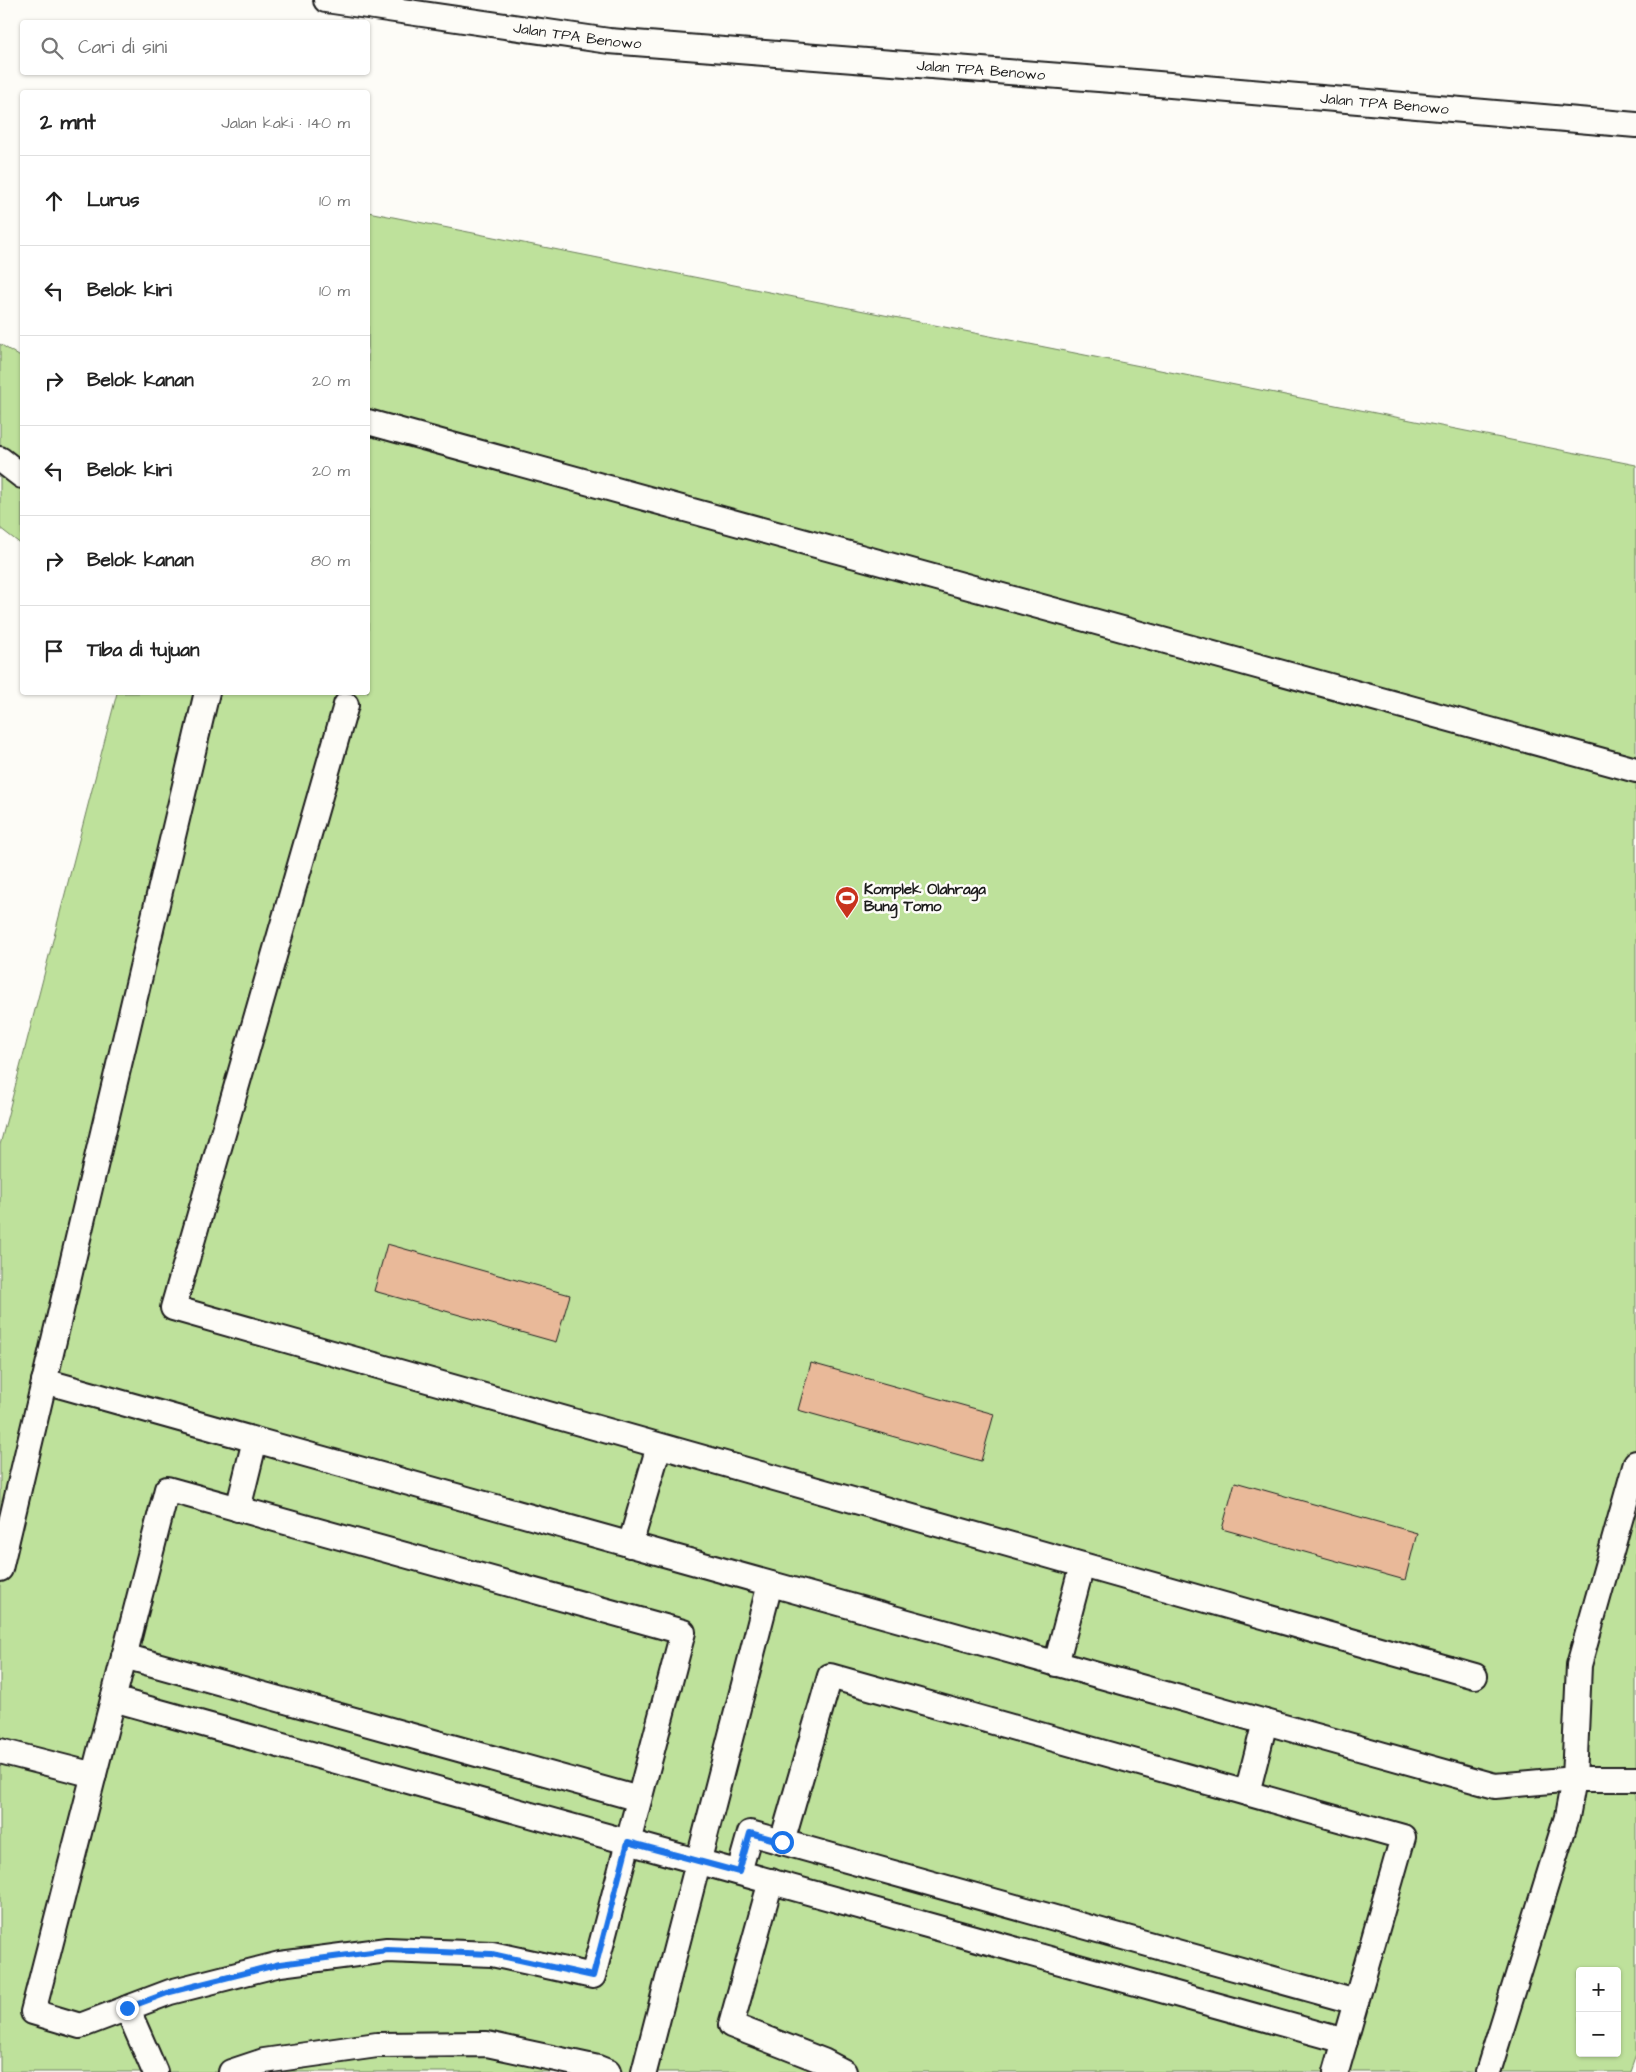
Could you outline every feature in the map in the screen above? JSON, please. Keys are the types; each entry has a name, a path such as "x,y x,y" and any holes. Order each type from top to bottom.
{"lane":[{"name":"Jalan TPA Benowo","path":"326,0 609,41 1112,80 1636,124"},
{"path":"370,423 1636,770"},
{"path":"0,459 20,474"},
{"path":"0,1569 206,695"},
{"path":"346,705 173,1308 1475,1676"},
{"path":"44,1381 1495,1786 1574,1779 1636,1779"},
{"path":"238,1509 255,1440"},
{"path":"630,1545 659,1446"},
{"path":"1488,2072 1567,1817 1574,1779 1579,1666 1636,1463"},
{"path":"167,1489 238,1509 683,1632 593,1976 492,1954 387,1950 280,1964 170,1992 80,2026 33,2012 167,1489"},
{"path":"1056,1664 1082,1565"},
{"path":"644,2072 770,1584"},
{"path":"124,1656 639,1800"},
{"path":"782,1842 830,1676 1403,1837 1336,2072"},
{"path":"113,1699 1345,2042"},
{"path":"1247,1793 1266,1722"},
{"path":"0,1750 94,1775"},
{"path":"739,1872 750,1833 1356,2002"},
{"path":"771,1882 731,2024 823,2061 844,2072"},
{"path":"127,2008 155,2072"},
{"path":"230,2072 264,2061 377,2045 487,2044 598,2068 608,2072"}],"green space":[{"name":"Komplek Olahraga Bung Tomo","path":"370,212 1636,465 1636,2055 1630,2072 0,2072 0,1145 116,695 370,695"},
{"path":"0,344 20,357 20,543 0,528"}],"building":[{"path":"387,1244 570,1295 556,1342 374,1291"},
{"path":"811,1363 994,1414 981,1461 798,1410"},
{"path":"1235,1482 1417,1533 1405,1580 1222,1529"}],"place":[{"name":"Komplek Olahraga Bung Tomo","path":"847,919"}],"route":[{"path":"127,2008 170,1992 280,1964 387,1950 492,1954 593,1976 628,1842 739,1872 750,1833 782,1842"}]}
